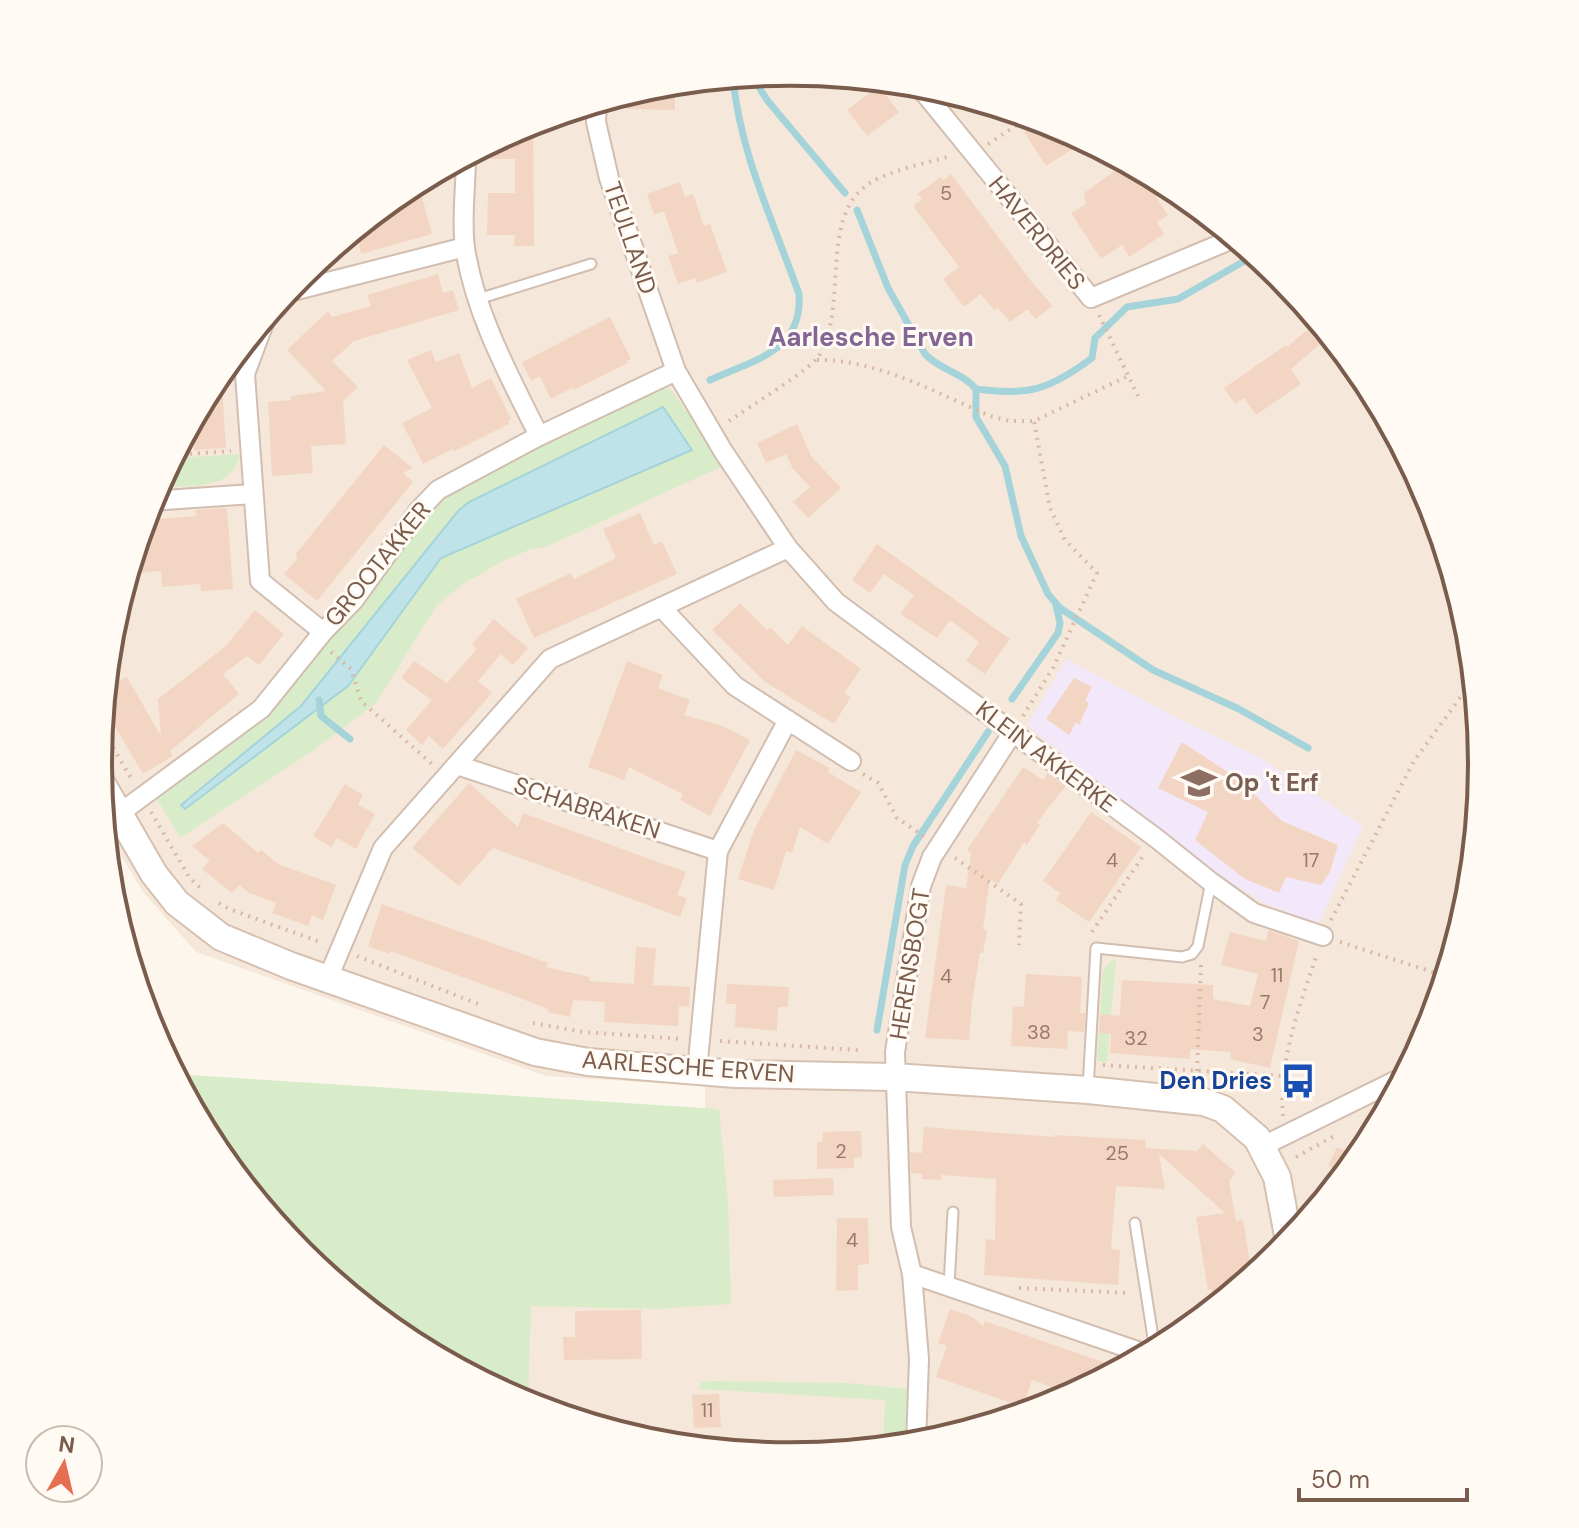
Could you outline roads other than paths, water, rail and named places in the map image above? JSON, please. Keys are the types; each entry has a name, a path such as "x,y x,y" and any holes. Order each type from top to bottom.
{"street":[{"name":"HAVERDRIES","path":"931,101 1091,298 1221,241"},
{"name":"TEULLAND","path":"596,114 609,178 676,371"},
{"path":"466,169 465,247 478,299 492,340 539,436"},
{"path":"308,287 465,247"},
{"path":"255,348 245,374 260,581 324,640"},
{"name":"KLEIN AKKERKE","path":"676,371 712,433 788,548 836,602 1254,913 1323,936"},
{"name":"GROOTAKKER","path":"120,813 261,709 324,640 419,510 438,490 539,436 676,371"},
{"path":"165,500 253,494"},
{"path":"328,978 383,848 550,659 788,548"},
{"path":"661,607 735,686 851,761"},
{"path":"697,1071 718,851 788,720"},
{"name":"HERENSBOGT","path":"916,1430 919,1359 912,1274 901,1227 895,1065 921,886 936,845 1013,732"},
{"name":"SCHABRAKEN","path":"452,771 718,851"},
{"name":"AARLESCHE ERVEN","path":"113,801 154,874 185,912 221,937 328,978 535,1052 588,1062 735,1074 895,1065 1204,1102 1223,1109 1263,1146 1277,1177 1286,1225"},
{"path":"1263,1146 1387,1085"},
{"path":"912,1274 1131,1349"}],"lane":[{"path":"478,299 591,264"},
{"path":"1088,1090 1096,948 1182,957 1192,954 1198,946 1211,882"},
{"path":"949,1286 953,1212"},
{"path":"1135,1223 1153,1336"}],"water":[{"path":"663,407 692,450 441,558 348,686 185,809 181,805 301,706 458,511 469,502"}],"waterway":[{"path":"759,87 845,193"},
{"path":"710,380 772,351 793,329 798,314 799,294 750,161 734,88"},
{"path":"857,210 888,288 925,354 976,389 976,417 1005,466 1021,536 1048,594 1060,608 1153,670 1239,709 1308,748"},
{"path":"976,389 1025,391 1050,384 1092,358 1095,338 1127,307 1178,299 1244,261"},
{"path":"1012,699 1058,633 1060,623 1056,605"},
{"path":"319,700 321,716 350,739"},
{"path":"877,1030 905,865 913,846 988,732"}],"place":[{"name":"Op 't Erf","path":"1199,783"},
{"name":"Den Dries","path":"1298,1081"}],"district":[{"name":"Aarlesche Erven","path":"871,337"}]}
